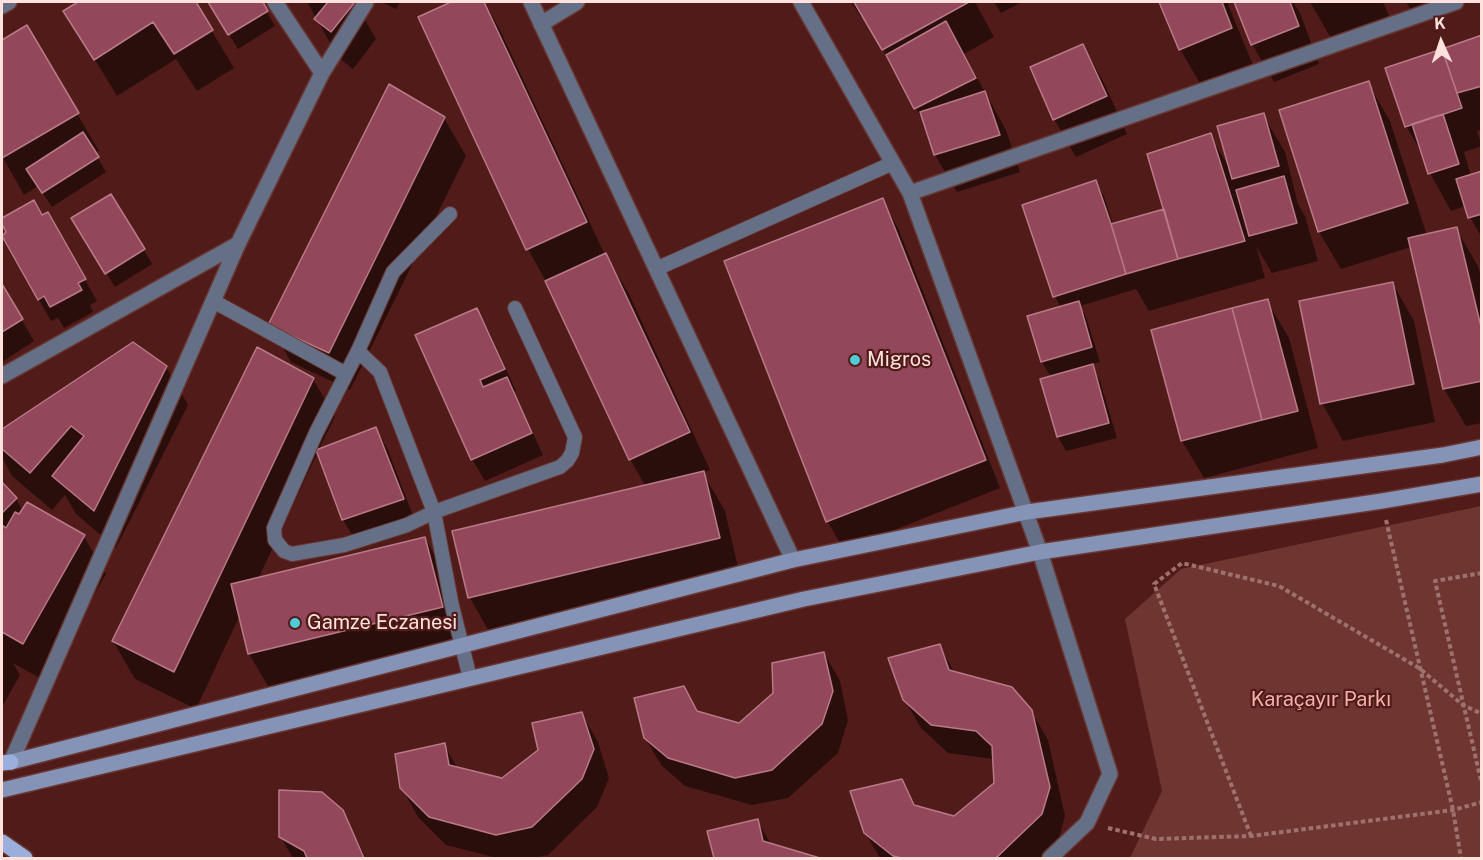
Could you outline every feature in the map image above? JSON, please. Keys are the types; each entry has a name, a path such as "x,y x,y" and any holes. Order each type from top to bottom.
{"main road":[{"path":"6,762 793,560 1027,512 1443,455 1482,447"},
{"path":"2,789 804,599 1040,552 1482,484"},
{"path":"2,842 25,858"}],"street":[{"path":"2,6 9,2"},
{"path":"275,2 322,73"},
{"path":"6,762 238,244 322,73 366,2"},
{"path":"531,2 793,560"},
{"path":"541,24 578,2"},
{"path":"801,2 910,193 1027,512 1110,774 1087,823 1050,858"},
{"path":"910,193 1456,2"},
{"path":"2,376 238,244"}],"lane":[{"path":"656,269 893,163"},
{"path":"450,214 393,273 358,351 316,433 274,528 278,545 284,551 292,555 344,544 407,525 434,512 560,467 572,453 575,437 515,308"},
{"path":"213,302 346,374"},
{"path":"358,351 380,372 434,512 461,645 470,678"}],"path":[{"path":"1382,501 1453,810 1461,858"},
{"path":"1251,836 1154,584 1182,563 1279,586 1419,668 1463,705 1482,714"},
{"path":"1482,573 1435,581 1482,785"},
{"path":"1087,823 1156,840 1251,836 1453,810 1482,802"}],"green space":[{"name":"Karaçayır Parkı","path":"1481,506 1481,858 1130,858 1162,791 1125,619 1181,569"}],"building":[{"path":"78,2 196,2 213,30 174,54 153,22 94,60 63,11"},
{"path":"208,2 263,2 268,11 228,35"},
{"path":"328,2 355,2 331,32 314,19"},
{"path":"451,2 484,2 587,222 526,250 418,17"},
{"path":"854,2 969,2 882,50"},
{"path":"1159,2 1222,2 1232,28 1179,50"},
{"path":"1234,2 1290,2 1299,26 1251,45"},
{"path":"946,21 976,78 914,109 886,55"},
{"path":"27,25 79,113 2,158 2,40"},
{"path":"1482,35 1482,86 1457,93 1442,49"},
{"path":"1083,44 1107,96 1053,120 1030,67"},
{"path":"1442,49 1462,108 1405,127 1385,68"},
{"path":"1369,81 1408,203 1318,232 1279,110"},
{"path":"389,84 445,117 329,353 268,325"},
{"path":"985,91 1000,135 934,155 920,112"},
{"path":"1264,113 1279,166 1232,179 1217,126"},
{"path":"1443,114 1459,164 1428,174 1412,124"},
{"path":"83,132 99,157 42,193 26,169"},
{"path":"1211,133 1245,241 1178,259 1147,154"},
{"path":"1482,171 1482,214 1468,218 1456,179"},
{"path":"1284,176 1297,223 1249,236 1236,190"},
{"path":"1096,180 1126,274 1053,297 1022,205"},
{"path":"111,194 145,249 105,274 71,218"},
{"name":"Migros","path":"883,198 986,460 826,522 724,261"},
{"path":"34,200 42,215 48,212 86,279 78,283 82,290 50,307 44,296 38,300 2,236 6,232 2,218"},
{"path":"1164,209 1178,259 1126,274 1111,224"},
{"path":"1457,227 1482,331 1482,381 1443,389 1408,238"},
{"path":"606,253 690,432 629,460 545,281"},
{"path":"1393,282 1414,384 1320,404 1299,301"},
{"path":"2,284 23,319 2,332"},
{"path":"1268,299 1298,411 1262,420 1232,308"},
{"path":"1079,301 1092,347 1041,362 1027,316"},
{"path":"477,308 505,369 480,380 483,387 507,377 532,433 471,460 415,335"},
{"path":"1232,308 1262,420 1181,441 1151,330"},
{"path":"133,342 167,366 94,511 52,476 84,436 71,426 30,473 2,449 2,429"},
{"path":"257,347 314,378 174,672 112,641"},
{"path":"1093,364 1109,423 1057,437 1040,379"},
{"path":"376,427 404,499 342,520 316,450"},
{"path":"704,471 720,538 468,598 452,531"},
{"path":"2,482 17,498 2,513"},
{"path":"27,502 85,535 23,644 2,632 2,525 6,528 15,512 19,514"},
{"path":"425,537 443,607 248,654 231,584"},
{"path":"940,644 949,670 1012,687 1032,710 1050,787 1042,814 996,858 902,858 893,856 864,833 850,791 902,779 914,805 954,816 994,783 992,746 976,731 931,725 903,700 888,658"},
{"path":"824,652 833,691 822,724 772,770 735,778 668,758 644,738 634,698 684,686 697,711 739,723 773,693 772,663"},
{"path":"582,712 594,749 582,779 532,827 496,835 429,817 400,788 395,754 445,743 449,765 502,778 538,750 532,723"},
{"path":"279,790 322,792 343,810 364,858 307,858 304,851 279,837"},
{"path":"758,819 763,841 820,858 714,858 707,831"}],"place":[{"name":"Migros","path":"855,360"},
{"name":"Gamze Eczanesi","path":"295,623"}]}
